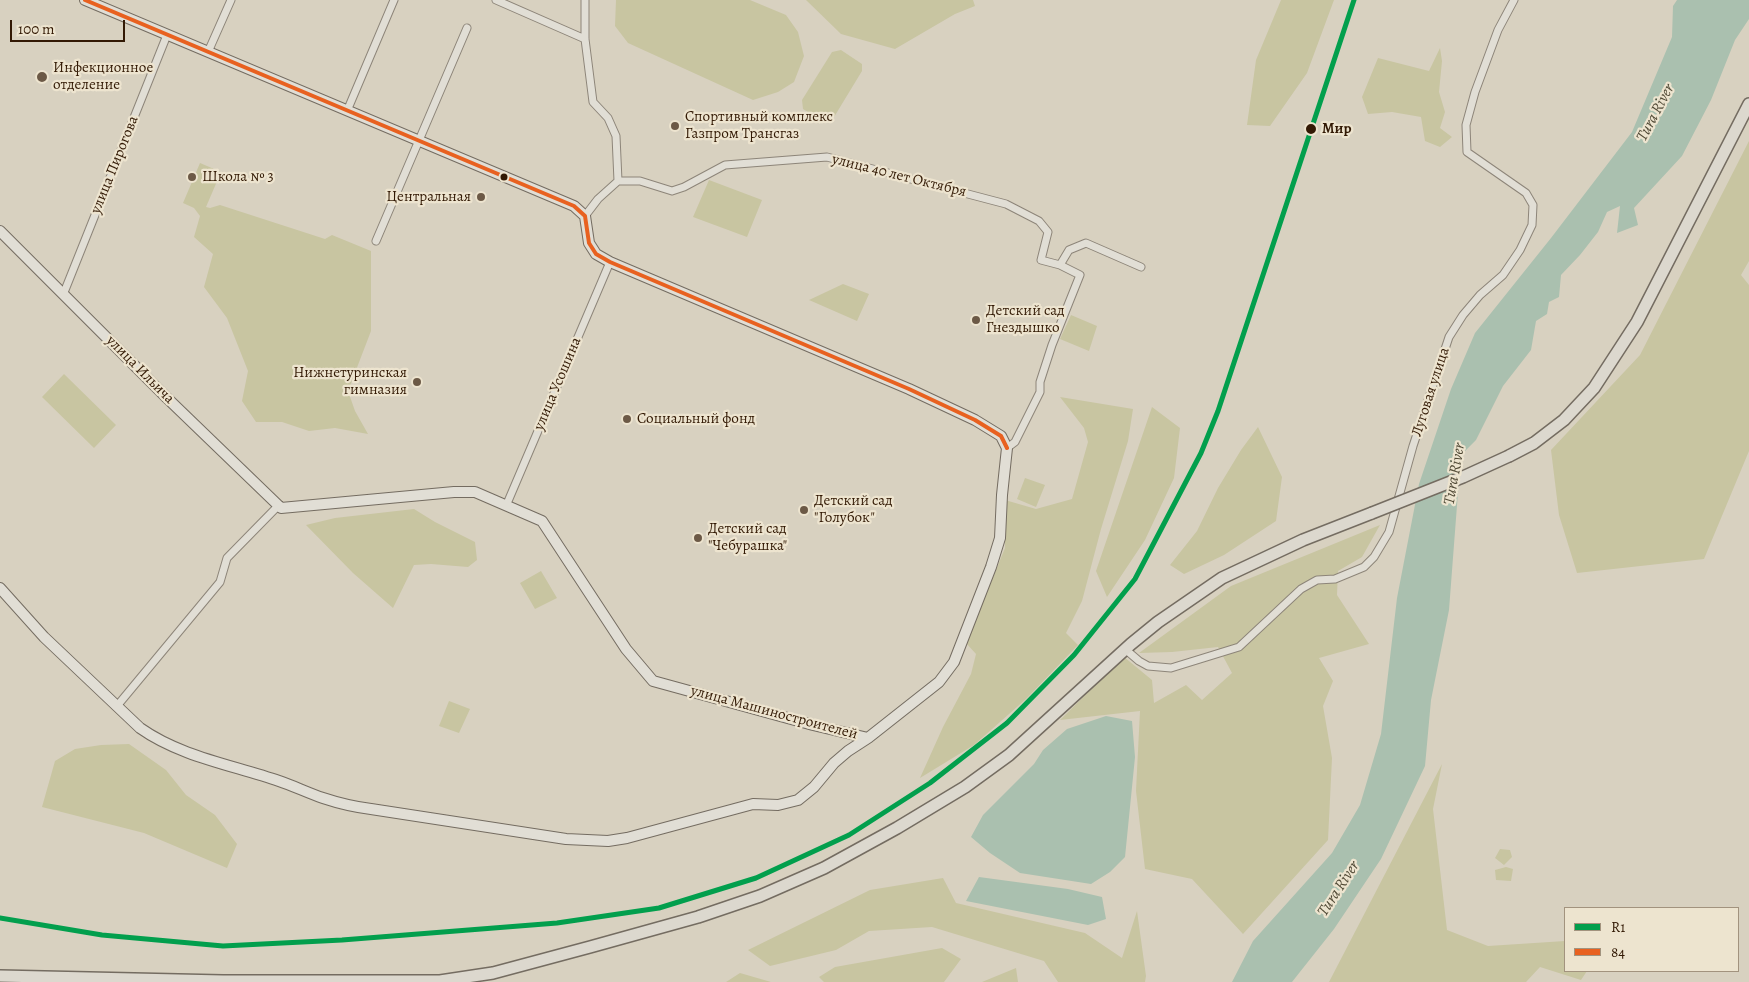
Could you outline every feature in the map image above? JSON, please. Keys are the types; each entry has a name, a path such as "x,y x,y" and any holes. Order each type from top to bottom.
{"main road":[{"path":"0,976 223,981 440,981 493,972 689,919 760,896 824,868 897,828 965,787 1009,755 1125,649 1158,622 1222,578 1303,540 1463,477 1510,456 1534,443 1556,426 1594,388 1637,322 1749,104"}],"street":[{"path":"85,0 574,206 585,216 589,243 596,254 610,262 967,416 1001,436 1007,448"},
{"path":"208,52 231,0"},
{"path":"347,111 394,0"},
{"path":"496,0 585,39"},
{"path":"585,0 585,39 593,102 608,118 616,136 618,181 598,199 585,216"},
{"name":"Луговая улица","path":"1125,649 1148,666 1171,668 1239,647 1301,589 1317,580 1335,579 1364,567 1374,557 1389,532 1413,446 1450,337 1463,315 1474,302 1503,275 1520,250 1532,225 1533,206 1526,193 1467,152 1466,124 1475,92 1498,30 1514,0"},
{"path":"376,241 467,28"},
{"name":"улица Пирогова","path":"63,295 167,35"},
{"name":"улица 40 лет Октября","path":"618,181 640,181 672,192 725,165 828,157 1006,204 1039,221 1048,232 1041,260 1060,265"},
{"name":"улица Ильича","path":"0,231 281,508"},
{"path":"1060,265 1069,250 1086,243 1141,267"},
{"name":"улица Усошина","path":"506,506 610,262"},
{"name":"улица Машиностроителей","path":"281,508 454,492 475,492 542,521 626,649 653,681 812,725 868,738 939,682 954,662 991,567 1000,538 1007,448 1014,442 1040,392 1040,382 1052,345 1080,275 1060,265"},
{"path":"117,706 220,582 227,558 276,508 281,508"},
{"path":"0,588 44,636 140,728 157,740 178,749 280,781 323,798 351,806 495,830 591,841 608,841 627,838 753,804 778,805 798,800 814,787 834,763 868,738"}],"shaded area":[{"path":"616,0 750,0 786,15 798,32 804,56 794,82 778,92 753,100 628,43 615,26"},
{"path":"806,0 973,0 975,6 955,14 895,49 841,34"},
{"path":"1281,0 1334,0 1307,73 1270,126 1247,125 1256,60"},
{"path":"1440,48 1442,61 1439,92 1445,112 1440,128 1452,137 1440,147 1425,141 1421,117 1392,112 1368,114 1362,97 1378,58 1429,71"},
{"path":"841,50 862,64 862,71 831,122 824,122 803,109 802,100 832,52"},
{"path":"1749,141 1749,261 1741,275 1749,285 1749,451 1704,559 1577,573 1559,515 1551,450 1640,355"},
{"path":"200,163 221,172 206,207 210,208 220,205 325,239 332,235 371,251 371,331 348,391 355,411 368,434 335,428 309,431 282,422 256,422 242,401 248,371 227,318 204,287 213,254 194,237 200,216 194,208 183,203"},
{"path":"709,180 762,200 747,237 693,217"},
{"path":"843,284 869,294 857,321 809,300"},
{"path":"1071,315 1097,326 1089,351 1060,339"},
{"path":"64,374 116,425 94,448 42,397"},
{"path":"1060,397 1133,409 1128,441 1101,529 1082,601 1066,633 1078,645 1026,699 974,745 920,778 943,727 971,674 976,654 966,643 1005,548 1005,500 1036,509 1072,499 1088,442 1084,428"},
{"path":"1152,407 1180,428 1174,478 1145,540 1107,597 1096,571"},
{"path":"1258,427 1282,477 1276,521 1224,555 1184,574 1170,565 1197,531 1218,488 1241,450"},
{"path":"1025,478 1045,485 1036,507 1017,499"},
{"path":"414,509 475,542 477,560 468,567 431,564 414,565 393,608 353,573 306,525 335,518"},
{"path":"1380,525 1362,557 1338,571 1337,595 1369,644 1319,658 1333,681 1323,706 1332,758 1328,840 1243,934 1192,879 1145,869 1136,791 1140,711 1060,720 1124,657 1152,680 1154,703 1186,685 1202,700 1232,673 1218,647 1172,652 1139,653 1231,586"},
{"path":"541,571 557,598 535,609 520,583"},
{"path":"449,701 470,709 459,733 439,726"},
{"path":"129,744 166,770 186,795 215,815 237,844 227,868 144,833 42,807 55,761 75,749 101,745"},
{"path":"1442,764 1433,809 1447,930 1488,946 1564,941 1564,972 1586,972 1581,980 1540,967 1526,982 1329,982"},
{"path":"1500,849 1510,850 1512,857 1504,865 1495,858"},
{"path":"1506,867 1513,869 1511,881 1496,880 1495,870"},
{"path":"943,878 956,903 1085,933 1122,958 1137,911 1146,976 1145,982 1058,982 1044,961 932,927 869,931 836,950 770,966 748,950 870,890"},
{"path":"942,948 961,959 944,982 824,982 819,977 835,967"},
{"path":"1016,968 1018,982 982,982"},
{"path":"740,973 771,982 726,982"}],"water":[{"name":"Tura River","path":"1677,0 1749,0 1749,19 1735,40 1711,100 1682,156 1634,208 1638,225 1617,233 1620,206 1607,212 1598,232 1561,275 1559,297 1549,302 1547,314 1536,321 1531,350 1503,386 1476,440 1464,452 1460,466 1449,610 1431,700 1425,766 1381,859 1334,929 1292,982 1232,982 1253,941 1332,853 1360,805 1381,734 1397,598 1419,484 1451,389 1475,333 1632,132 1672,37 1673,6"},
{"path":"1106,716 1132,721 1135,757 1125,857 1110,872 1091,884 1020,873 990,853 971,837 983,815 1034,764 1043,750 1067,729"},
{"path":"979,877 1068,889 1102,897 1106,919 1088,925 966,901"}],"railway":[{"path":"1179,495 1201,453 1218,411 1354,0"}],"transit line":[{"name":"84","path":"85,0 574,206 585,216 589,243 596,254 610,262 909,389 975,420 1001,436 1007,448"},
{"name":"R1","path":"0,918 102,935 223,946 342,940 557,923 659,908 756,878 849,835 930,783 1007,723 1074,655 1135,579 1201,453 1218,411 1354,0"}],"place":[{"name":"Инфекционное отделение","path":"42,77"},
{"name":"Спортивный комплекс Газпром Трансгаз","path":"675,126"},
{"name":"Мир","path":"1311,129"},
{"name":"Школа № 3","path":"192,177"},
{"name":"Центральная","path":"481,197"},
{"name":"Детский сад Гнездышко","path":"976,320"},
{"name":"Нижнетуринская гимназия","path":"417,382"},
{"name":"Социальный фонд","path":"627,419"},
{"name":"Детский сад \"Голубок\"","path":"804,510"},
{"name":"Детский сад \"Чебурашка\"","path":"698,538"}]}
